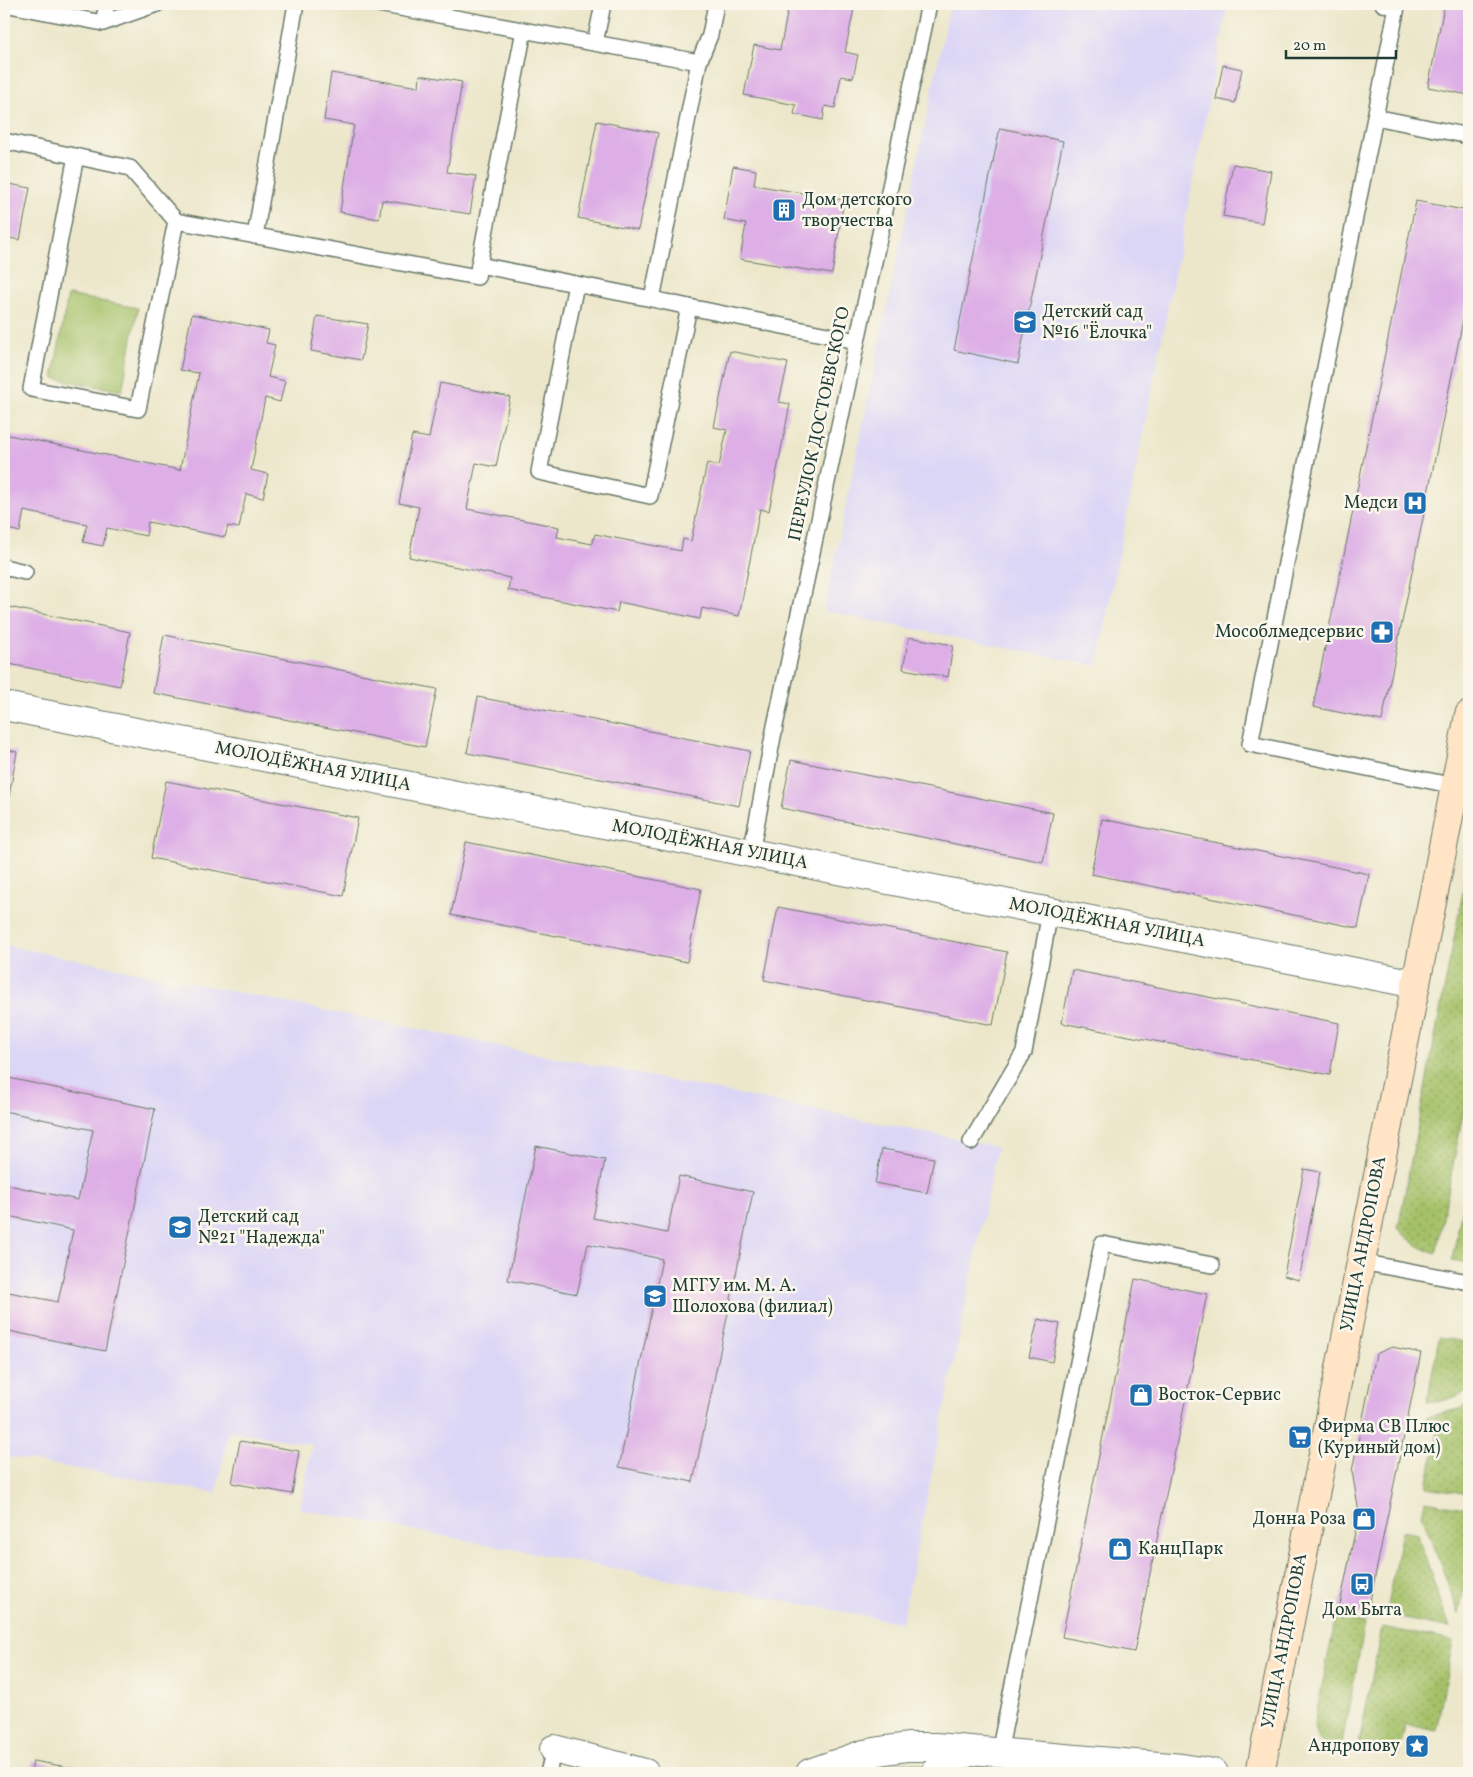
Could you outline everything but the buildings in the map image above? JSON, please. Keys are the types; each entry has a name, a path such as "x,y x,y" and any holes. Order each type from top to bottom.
{"main road":[{"name":"УЛИЦА АНДРОПОВА","path":"1260,1773 1469,715"}],"street":[{"name":"МОЛОДЁЖНАЯ УЛИЦА","path":"4,706 1416,984"},
{"path":"810,1773 864,1754 917,1747 1182,1768 1214,1773"},
{"path":"935,1773 943,1764 957,1756 987,1752"},
{"path":"551,1761 645,1773"}],"lane":[{"path":"4,4 103,23 157,4"},
{"path":"103,23 107,4"},
{"path":"255,236 296,4"},
{"path":"378,4 412,7 524,30 699,62"},
{"path":"595,43 603,4"},
{"path":"652,299 699,62 710,35 716,4"},
{"name":"ПЕРЕУЛОК ДОСТОЕВСКОГО","path":"751,853 928,4"},
{"path":"1383,4 1397,7 1250,744 1455,786"},
{"path":"4,141 130,168 176,222 477,277 524,30"},
{"path":"1375,117 1469,136"},
{"path":"76,156 31,389 138,409 176,222"},
{"path":"479,265 857,341"},
{"path":"576,284 539,472 650,496 688,307"},
{"path":"4,567 25,572"},
{"path":"972,1142 1024,1052 1050,912"},
{"path":"987,1752 1102,1244 1212,1265"},
{"path":"1361,1262 1469,1282"}],"shaded area":[{"name":"Детский сад №16 \"Ёлочка\"","path":"950,4 1228,4 1097,666 824,611"},
{"name":"МГГУ им. М. А. Шолохова (филиал)","path":"4,945 997,1147 902,1623 300,1509 312,1445 229,1430 216,1493 4,1456"}],"green space":[{"path":"68,295 138,308 122,391 53,378"},
{"path":"1469,861 1469,1082 1436,1254 1415,1244 1398,1228"},
{"path":"1469,1173 1469,1263 1452,1260"},
{"path":"1439,1337 1469,1343 1469,1390 1449,1399 1427,1402"},
{"path":"1469,1403 1469,1494 1427,1487 1438,1432 1423,1429 1426,1417 1459,1409"},
{"path":"1425,1501 1469,1509 1469,1559 1459,1614 1422,1515"},
{"path":"1402,1531 1417,1534 1450,1628 1385,1615"},
{"path":"1336,1618 1365,1624 1341,1748 1322,1742 1317,1736 1314,1724"},
{"path":"1382,1627 1453,1641 1436,1731 1405,1724 1399,1756 1358,1748"},
{"path":"907,1762 923,1764 918,1773 866,1773 892,1764"}],"place":[{"name":"Дом детского творчества","path":"784,210"},
{"name":"Детский сад №16 \"Ёлочка\"","path":"1025,322"},
{"name":"Медси","path":"1415,503"},
{"name":"Мособлмедсервис","path":"1382,632"},
{"name":"Детский сад №21 \"Надежда\"","path":"180,1227"},
{"name":"МГГУ им. М. А. Шолохова (филиал)","path":"655,1296"},
{"name":"Восток-Сервис","path":"1141,1395"},
{"name":"Фирма СВ Плюс (Куриный дом)","path":"1300,1437"},
{"name":"Донна Роза","path":"1364,1519"},
{"name":"КанцПарк","path":"1120,1549"},
{"name":"Дом Быта","path":"1362,1584"},
{"name":"Андропову","path":"1417,1746"}]}
